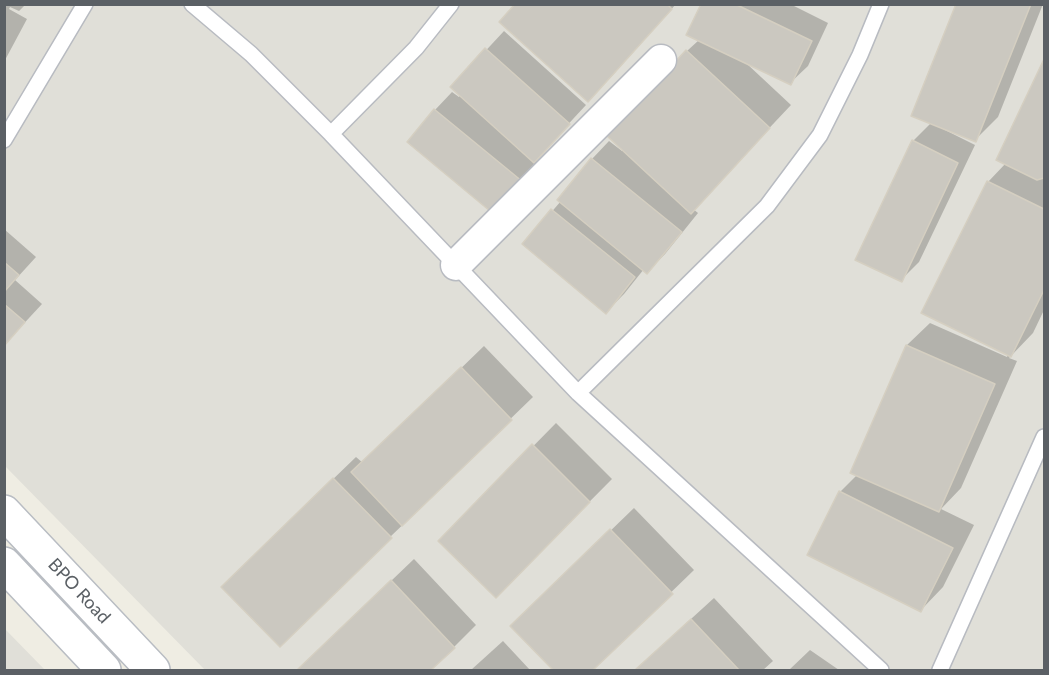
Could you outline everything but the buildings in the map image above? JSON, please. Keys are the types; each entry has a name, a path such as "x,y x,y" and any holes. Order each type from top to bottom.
{"street":[{"path":"456,265 661,60"},
{"name":"BPO Road","path":"4,512 153,670"},
{"name":"BPO Road","path":"4,564 104,670"}],"lane":[{"path":"4,140 85,4"},
{"path":"192,4 251,54 332,134 578,393 881,670"},
{"path":"332,134 416,48 451,4"},
{"path":"578,393 767,206 820,135 860,55 881,4"},
{"path":"940,670 1044,437"}],"shaded area":[{"path":"4,5 1044,5 1044,670 205,670 5,466"},
{"path":"5,629 45,670 5,670"}]}
